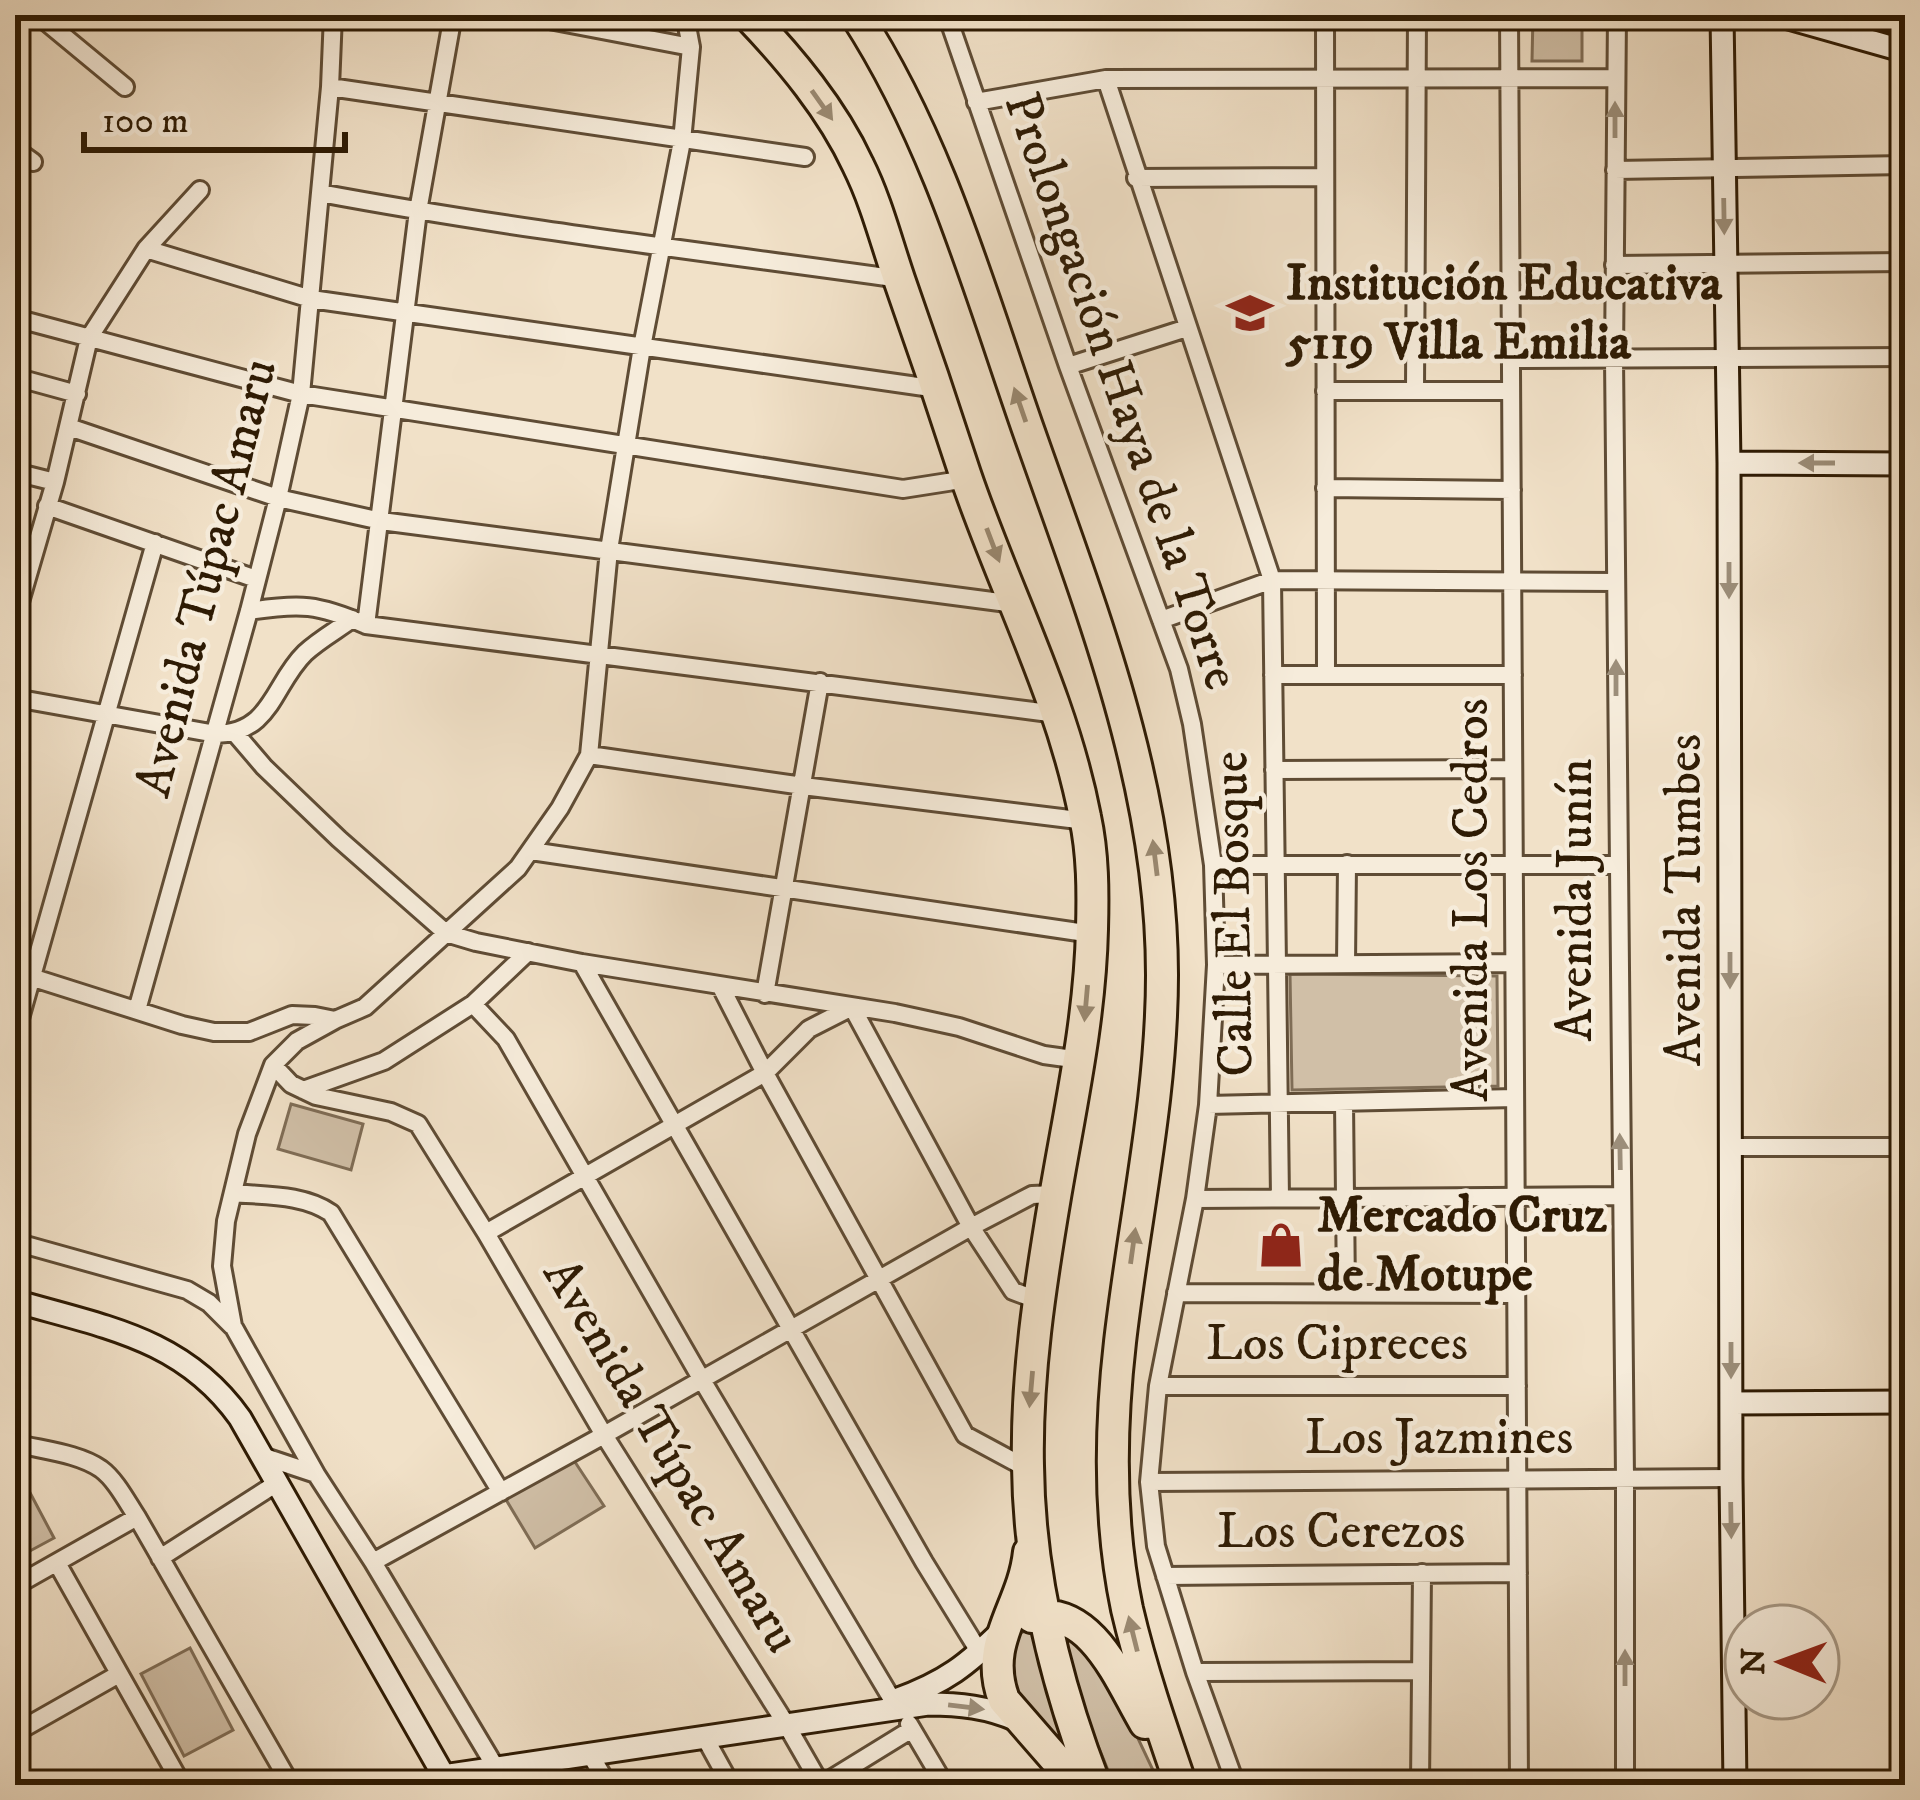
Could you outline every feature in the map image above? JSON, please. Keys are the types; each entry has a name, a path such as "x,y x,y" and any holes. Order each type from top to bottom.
{"highway":[{"path":"748,15 826,109 858,163 967,478 1058,714 1086,821 1092,934 1081,1060 1040,1301 1030,1390 1028,1469 1031,1528 1045,1615 1065,1698 1095,1785"},
{"path":"856,15 906,101 956,217 1120,695 1153,840 1160,908 1160,1045 1120,1345 1115,1498 1126,1605 1148,1692 1181,1785"},
{"path":"1031,1528 1019,1597 998,1646 998,1682 1004,1700 1078,1785"},
{"path":"1005,1629 1025,1618 1045,1615 1065,1618 1086,1630 1181,1785"}],"street":[{"path":"38,15 125,87"},
{"name":"Avenida Túpac Amaru","path":"137,1010 225,733 301,394 333,15"},
{"path":"225,733 268,710 302,656 359,622 381,521 418,211 453,15"},
{"path":"523,15 691,47"},
{"path":"233,1326 222,1266 226,1221 247,1134 273,1064 297,1041 365,1007 518,868 560,808 589,755 609,550 682,141 691,47 681,15"},
{"name":"Prolongación Haya de la Torre","path":"947,15 1179,669 1192,724 1213,865 1216,965 1208,1105 1195,1199 1158,1387 1149,1482 1165,1576 1236,1785"},
{"path":"1324,15 1326,674"},
{"path":"1415,391 1417,15"},
{"name":"Avenida Los Cedros","path":"1509,15 1519,1785"},
{"name":"Avenida Junín","path":"1617,15 1614,358 1625,1785"},
{"name":"Avenida Tumbes","path":"1722,15 1729,463 1735,1785"},
{"path":"1778,15 1905,51"},
{"path":"976,101 1106,79 1616,78"},
{"name":"Calle El Bosque","path":"1106,79 1272,580 1280,1198"},
{"path":"330,87 806,157"},
{"path":"15,149 32,162"},
{"path":"1616,170 1905,165"},
{"path":"1136,178 1325,177"},
{"path":"15,619 55,482 89,338 146,249 200,190"},
{"path":"320,193 660,248 900,279"},
{"path":"146,249 311,299 938,389"},
{"path":"1614,265 1905,262"},
{"path":"15,319 301,394 393,410 903,489 967,478"},
{"path":"1069,366 1187,328"},
{"path":"1511,359 1905,357"},
{"path":"15,377 77,394"},
{"path":"1325,392 1511,391"},
{"path":"69,427 278,498 381,521 1016,604"},
{"path":"1729,463 1905,464"},
{"path":"15,472 55,482"},
{"path":"1325,488 1512,490"},
{"path":"47,506 256,579"},
{"path":"15,1036 24,974 155,543"},
{"path":"1161,620 1272,580 1616,582"},
{"path":"249,611 295,604 331,610 359,622 1058,714"},
{"path":"1273,675 1513,675"},
{"path":"765,994 820,682"},
{"path":"15,698 225,733 446,932 582,963 959,1027 1043,1055 1081,1060"},
{"path":"589,755 1086,821"},
{"path":"1274,770 1513,769"},
{"path":"531,850 1092,934"},
{"path":"1213,865 1618,865"},
{"path":"1346,964 1347,865"},
{"path":"303,1090 384,1061 473,1004 528,952"},
{"path":"582,963 980,1653"},
{"path":"1216,965 1514,963"},
{"path":"24,974 214,1032 250,1032 292,1015 335,1020"},
{"path":"721,987 965,1435 1028,1469"},
{"path":"473,1004 506,1040 702,1381 945,1785"},
{"path":"486,1233 765,1072 809,1029 852,1007"},
{"path":"852,1007 971,1227 1013,1292 1040,1301"},
{"name":"Avenida Túpac Amaru","path":"273,1064 291,1084 316,1096 391,1112 418,1124 604,1436 821,1785"},
{"path":"1208,1105 1515,1098"},
{"path":"1343,1102 1346,1292"},
{"path":"1730,1147 1905,1147"},
{"path":"232,1193 300,1199 331,1213 501,1492"},
{"path":"373,1562 971,1227 1032,1195 1055,1194"},
{"path":"1195,1199 1621,1196"},
{"path":"15,1242 187,1290 233,1326 316,1474 502,1776"},
{"path":"1176,1292 1516,1294"},
{"path":"15,1301 139,1338 180,1358 232,1406 440,1782 502,1776 590,1754 897,1704 940,1682 1005,1629"},
{"name":"Los Cipreces","path":"1158,1387 1517,1386"},
{"path":"1731,1403 1905,1402"},
{"path":"15,1444 75,1458 101,1470 137,1517 291,1785"},
{"path":"262,1456 316,1474"},
{"name":"Los Jazmines","path":"1149,1482 1731,1478"},
{"path":"160,1558 277,1483"},
{"path":"15,1586 137,1517"},
{"path":"57,1562 179,1784"},
{"path":"1420,1785 1422,1573"},
{"name":"Los Cerezos","path":"1165,1576 1518,1573"},
{"path":"1195,1672 1421,1671"},
{"path":"15,1733 119,1674"},
{"path":"897,1704 985,1708 1029,1726"},
{"path":"821,1785 912,1730"},
{"path":"704,1736 731,1785"},
{"path":"590,1754 608,1785"}],"shaded area":[{"path":"1533,15 1582,15 1582,61 1532,61"},
{"path":"1290,974 1497,976 1498,1086 1292,1090"},
{"path":"291,1104 363,1124 351,1170 278,1149"},
{"path":"573,1459 604,1506 535,1548 505,1498"},
{"path":"15,1471 54,1538 15,1559"},
{"path":"1056,1625 1100,1658 1160,1785 1114,1785"},
{"path":"1039,1628 1081,1764 1061,1740 1019,1708 1005,1653 1015,1636"},
{"path":"190,1648 233,1730 184,1756 141,1674"}],"place":[{"name":"Institución Educativa 5119 Villa Emilia","path":"1250,313"},
{"name":"Mercado Cruz de Motupe","path":"1281,1245"}]}
